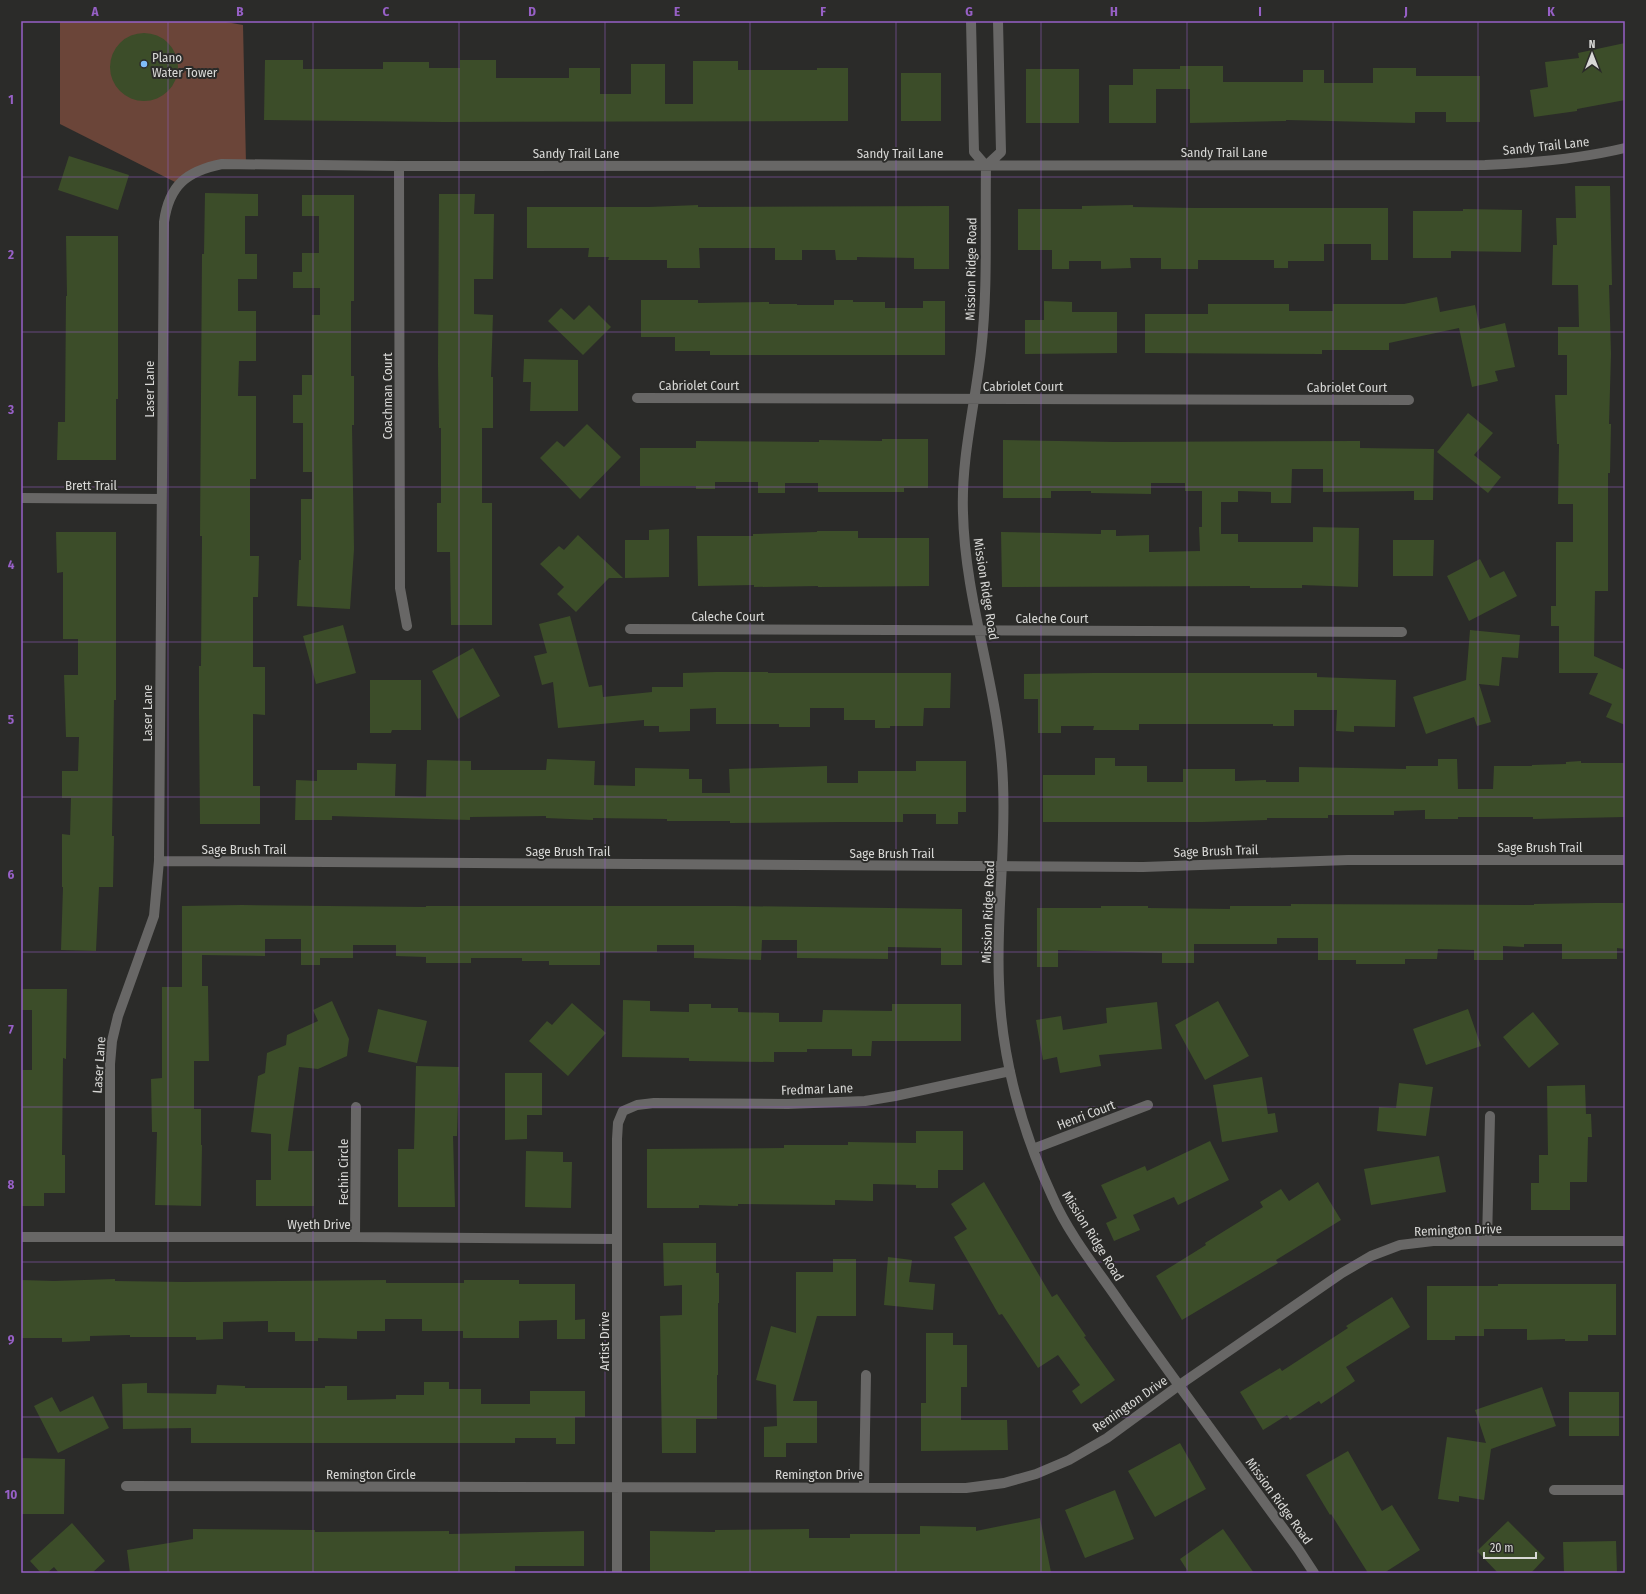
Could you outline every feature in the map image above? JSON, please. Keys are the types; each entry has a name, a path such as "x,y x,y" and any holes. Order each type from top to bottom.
{"street":[{"path":"971,21 974,152 986,166 1001,152 998,21"},
{"name":"Sandy Trail Lane","path":"179,184 194,172 205,167 222,164 399,166 1485,165 1539,162 1625,148"},
{"name":"Coachman Court","path":"399,166 400,588 407,626"},
{"name":"Mission Ridge Road","path":"986,166 984,315 981,352 964,470 963,513 966,562 978,630 993,700 1002,764 1004,840 999,982 1002,1024 1010,1071 1033,1148 1053,1200 1077,1239 1178,1386 1299,1550 1314,1573"},
{"name":"Laser Lane","path":"110,1237 110,1064 112,1041 118,1016 154,916 159,861 164,222 165,209 170,197 179,184"},
{"name":"Cabriolet Court","path":"637,398 1409,400"},
{"name":"Brett Trail","path":"21,498 161,499"},
{"name":"Caleche Court","path":"630,629 1402,632"},
{"name":"Sage Brush Trail","path":"159,861 1143,866 1348,860 1625,860"},
{"name":"Fredmar Lane","path":"623,1111 637,1105 654,1103 788,1104 865,1101 1010,1071"},
{"name":"Henri Court","path":"1033,1148 1148,1105"},
{"name":"Fechin Circle","path":"355,1237 356,1107"},
{"name":"Artist Drive","path":"617,1573 617,1128 623,1111"},
{"path":"1487,1240 1490,1116"},
{"name":"Wyeth Drive","path":"21,1237 617,1239"},
{"name":"Remington Drive","path":"617,1488 966,1488 1004,1483 1036,1474 1069,1460 1107,1438 1178,1386 1342,1273 1372,1256 1400,1245 1433,1241 1487,1240 1625,1241"},
{"path":"864,1487 866,1375"},
{"name":"Remington Circle","path":"126,1486 617,1488"},
{"path":"1554,1490 1625,1490"}],"shaded area":[{"path":"60,21 220,21 243,25 246,164 222,164 179,184 60,124"}],"building":[{"name":"Plano Water Tower","path":"137,33 151,33 163,39 172,48 178,60 176,80 168,91 157,99 151,101 137,101 131,99 120,91 112,80 110,74 110,60 112,54 120,43 131,35"},
{"path":"1625,43 1625,100 1577,109 1577,111 1534,117 1530,90 1548,87 1545,62 1579,58 1578,53"},
{"path":"265,60 303,60 303,69 383,69 383,62 429,62 429,68 460,68 460,60 496,60 496,78 569,78 569,68 600,68 600,94 631,94 631,64 665,64 665,104 693,104 693,61 738,61 738,70 817,70 817,68 848,68 848,121 444,122 264,120"},
{"path":"1180,66 1223,66 1223,82 1303,82 1303,70 1324,70 1324,83 1373,83 1373,68 1416,68 1416,76 1480,76 1480,122 1446,122 1446,112 1415,112 1415,123 1286,120 1190,123 1190,89 1156,89 1156,123 1109,123 1109,85 1133,85 1133,69 1180,69"},
{"path":"1026,69 1079,69 1079,123 1026,123"},
{"path":"901,73 941,73 941,121 901,121"},
{"path":"69,156 129,175 118,210 58,190"},
{"path":"1575,186 1610,186 1612,285 1609,285 1611,354 1609,424 1611,424 1610,473 1608,473 1608,591 1595,591 1594,656 1625,670 1625,725 1606,717 1612,704 1589,694 1598,673 1559,673 1559,626 1551,626 1551,606 1556,606 1556,542 1573,542 1573,504 1558,504 1559,444 1557,444 1555,395 1567,395 1567,355 1558,355 1558,327 1579,327 1578,285 1552,285 1553,245 1557,245 1556,218 1576,218"},
{"path":"205,193 258,194 258,216 245,216 245,254 257,254 257,279 238,279 238,311 256,311 256,361 239,361 238,396 256,396 256,479 250,479 250,556 259,556 258,597 253,597 253,667 265,667 265,715 253,714 253,786 260,786 260,824 200,824 199,666 201,666 202,536 200,536 202,254 204,254"},
{"path":"439,194 475,194 474,214 494,214 493,279 474,279 474,314 493,315 491,377 493,377 493,428 482,428 482,503 492,503 492,625 451,625 450,552 437,552 437,503 441,503 441,428 439,428 438,365"},
{"path":"302,195 354,195 354,301 351,301 351,376 354,376 354,425 352,425 354,549 350,609 297,606 299,560 301,560 301,499 312,499 312,472 303,472 303,423 293,423 293,395 302,395 302,375 312,375 312,315 320,315 320,288 293,288 293,272 302,272 302,253 319,253 319,216 302,216"},
{"path":"698,205 698,207 949,206 949,269 914,269 914,258 857,257 857,260 836,260 835,250 802,250 802,260 775,260 775,248 699,248 700,268 667,268 667,260 608,260 609,257 588,257 589,248 527,248 527,207 649,207"},
{"path":"1133,205 1133,207 1196,208 1388,208 1388,260 1371,260 1371,244 1324,244 1324,261 1288,261 1288,268 1274,268 1274,260 1198,260 1198,269 1161,269 1161,258 1130,258 1131,268 1101,269 1101,261 1069,261 1069,269 1052,269 1052,250 1018,250 1018,209 1082,209 1082,206"},
{"path":"1463,209 1522,210 1521,252 1451,251 1451,258 1413,258 1413,211 1463,211"},
{"path":"66,236 118,236 118,399 116,399 116,460 57,460 58,422 65,422 67,296"},
{"path":"1437,297 1440,312 1475,305 1480,329 1505,323 1515,367 1495,371 1498,381 1472,387 1459,328 1389,343 1389,350 1322,350 1322,354 1145,353 1145,314 1208,314 1208,304 1289,304 1289,311 1333,311 1333,304 1404,304"},
{"path":"641,300 698,300 698,303 769,302 769,304 834,305 834,300 853,300 853,302 885,302 885,308 923,308 923,301 945,301 945,355 710,355 710,351 675,351 675,337 641,337"},
{"path":"1044,301 1072,302 1072,312 1117,312 1117,353 1025,354 1025,320 1044,320"},
{"path":"589,305 611,327 583,355 548,321 561,308 574,320"},
{"path":"524,359 578,360 578,411 530,411 531,382 523,382"},
{"path":"1468,413 1493,433 1474,455 1501,477 1488,493 1437,452"},
{"path":"587,424 621,457 580,499 540,458 557,441 564,447"},
{"path":"882,439 928,439 928,488 904,488 904,492 818,492 818,483 785,483 785,493 758,493 758,482 715,482 715,489 696,489 696,486 640,486 640,448 696,448 696,441 819,442 819,440 882,441"},
{"path":"1003,440 1115,442 1360,441 1360,448 1434,449 1433,500 1414,500 1414,491 1323,492 1323,469 1292,469 1291,503 1271,503 1271,492 1238,491 1238,502 1221,502 1221,534 1238,534 1238,542 1313,542 1313,527 1359,528 1358,587 1302,585 1302,588 1250,588 1250,586 1002,587 1001,532 1101,534 1101,530 1116,530 1116,536 1149,535 1149,552 1200,551 1199,527 1202,527 1202,491 1185,491 1185,483 1151,483 1151,494 1051,491 1051,498 1003,498"},
{"path":"669,529 669,577 625,578 625,540 649,540 649,530"},
{"path":"858,531 858,538 929,538 929,586 698,586 697,536 753,536 753,534"},
{"path":"56,532 116,532 116,700 114,700 112,836 114,836 113,887 99,887 96,951 61,950 63,887 62,834 70,835 71,798 62,798 62,771 78,771 79,737 66,737 64,675 78,675 78,639 63,639 63,572 57,573"},
{"path":"578,535 623,578 609,578 576,612 557,594 564,587 540,564 559,546 564,550"},
{"path":"1393,540 1434,540 1433,576 1393,576"},
{"path":"1480,559 1490,578 1504,571 1517,596 1469,621 1447,576"},
{"path":"570,616 589,687 602,685 603,697 652,692 652,687 683,687 683,673 951,673 950,708 924,708 923,726 890,726 890,728 875,728 875,720 844,720 844,708 810,708 810,727 779,727 779,724 716,724 716,708 690,709 690,731 659,732 659,726 644,726 644,720 558,728 553,682 542,685 534,656 547,653 539,624"},
{"path":"343,625 356,673 316,684 303,636"},
{"path":"1470,630 1520,635 1518,658 1502,657 1499,686 1479,684 1491,722 1477,726 1474,717 1426,734 1413,697 1466,680"},
{"path":"473,648 500,696 458,719 432,671"},
{"path":"1317,673 1317,677 1396,680 1395,727 1354,726 1354,732 1336,731 1337,710 1294,710 1294,726 1273,726 1273,724 1139,724 1139,730 1093,730 1094,726 1061,726 1061,733 1038,733 1038,699 1024,699 1024,674"},
{"path":"370,680 421,680 421,730 392,730 391,733 370,733"},
{"path":"1095,758 1115,758 1115,766 1147,766 1147,782 1183,782 1183,769 1235,769 1235,781 1266,780 1266,782 1299,782 1299,767 1406,769 1406,766 1438,766 1438,759 1457,759 1458,789 1493,789 1494,766 1532,766 1566,764 1566,762 1581,761 1581,763 1625,763 1625,817 1533,819 1533,817 1458,817 1458,819 1425,819 1425,810 1394,811 1394,815 1328,815 1328,818 1267,818 1267,820 1203,822 1043,822 1043,775 1095,775"},
{"path":"547,759 595,761 594,785 635,786 635,768 689,769 689,779 702,779 702,793 730,793 729,769 827,766 827,783 858,783 858,771 916,771 916,761 966,761 966,812 958,812 958,824 936,824 936,814 903,814 903,822 730,823 730,821 667,821 667,819 593,818 593,820 546,818 546,816 470,817 470,820 332,816 332,820 295,820 296,780 317,781 317,770 357,770 357,763 396,764 395,796 426,797 427,760 471,761 471,770 546,770"},
{"path":"1625,903 1625,949 1617,948 1617,959 1562,959 1562,944 1524,944 1524,947 1503,946 1503,960 1474,960 1474,950 1438,949 1437,959 1405,959 1405,964 1356,964 1356,960 1318,960 1318,938 1277,938 1277,944 1194,944 1194,963 1162,963 1162,953 1058,950 1058,967 1037,967 1037,908 1148,906 1148,908 1230,909 1230,906 1291,906 1291,904 1534,905"},
{"path":"242,905 426,907 734,906 962,909 962,965 941,965 941,948 888,947 888,959 797,958 797,940 762,940 761,960 694,958 694,945 657,945 657,952 600,952 600,965 549,965 549,961 522,961 522,958 471,958 471,963 426,963 426,957 396,956 396,945 353,945 353,958 320,958 320,965 301,965 301,939 265,939 265,956 202,955 202,986 208,986 209,1061 194,1061 194,1109 201,1109 201,1206 155,1205 157,1132 152,1132 151,1079 162,1078 162,987 182,987 182,906"},
{"path":"21,989 67,989 66,1059 63,1058 62,1155 65,1155 65,1193 44,1193 44,1206 21,1206 21,1070 32,1070 32,1010 21,1010"},
{"path":"623,1000 650,1001 650,1011 689,1012 689,1004 711,1004 711,1008 738,1008 738,1012 779,1013 779,1022 822,1022 823,1010 892,1011 892,1004 961,1004 961,1041 872,1041 871,1056 852,1056 852,1049 807,1049 807,1052 774,1052 774,1062 689,1061 689,1058 622,1057"},
{"path":"332,1001 349,1039 347,1056 318,1069 299,1067 288,1151 314,1151 314,1206 256,1206 256,1180 271,1180 271,1134 251,1132 258,1076 265,1073 267,1053 286,1045 287,1035 318,1021 313,1010"},
{"path":"1218,1001 1249,1056 1205,1080 1175,1025"},
{"path":"1157,1002 1162,1049 1099,1055 1101,1066 1060,1073 1057,1057 1043,1060 1036,1020 1061,1016 1063,1030 1107,1023 1106,1008"},
{"path":"572,1003 606,1033 568,1076 529,1041 547,1021 552,1025"},
{"path":"378,1009 427,1021 417,1063 368,1052"},
{"path":"1468,1009 1481,1046 1426,1065 1413,1029"},
{"path":"1533,1012 1559,1044 1529,1068 1503,1037"},
{"path":"416,1066 459,1067 457,1136 453,1136 455,1207 398,1207 398,1149 414,1149"},
{"path":"505,1073 542,1073 542,1115 527,1115 527,1139 505,1140"},
{"path":"1262,1077 1268,1114 1275,1113 1278,1132 1222,1142 1213,1085"},
{"path":"1399,1083 1433,1087 1426,1136 1377,1131 1379,1107 1396,1108"},
{"path":"1585,1085 1586,1114 1591,1114 1592,1137 1588,1137 1587,1182 1570,1182 1570,1210 1531,1210 1531,1183 1539,1183 1539,1155 1548,1155 1547,1086"},
{"path":"916,1131 963,1131 963,1170 938,1170 938,1188 916,1188 916,1185 873,1184 873,1201 835,1200 835,1205 738,1204 738,1206 699,1205 699,1208 647,1208 647,1149 784,1148 784,1145 848,1145 848,1142 916,1143"},
{"path":"1210,1141 1229,1180 1178,1205 1174,1197 1133,1215 1140,1230 1114,1241 1106,1223 1117,1218 1101,1185 1145,1166 1147,1171"},
{"path":"526,1151 563,1152 563,1162 572,1162 571,1208 525,1207"},
{"path":"1439,1156 1446,1192 1371,1205 1364,1169"},
{"path":"984,1182 1052,1297 1057,1294 1086,1336 1084,1337 1115,1380 1081,1404 1072,1391 1080,1385 1058,1355 1038,1368 1002,1314 999,1315 954,1237 967,1229 951,1204"},
{"path":"1318,1182 1341,1220 1276,1260 1278,1263 1182,1320 1156,1276 1263,1207 1260,1202 1281,1189 1289,1201"},
{"path":"663,1243 716,1243 716,1273 719,1273 717,1419 696,1419 696,1453 662,1453 660,1316 682,1315 682,1285 664,1286"},
{"path":"888,1257 912,1260 909,1282 935,1284 933,1310 884,1305"},
{"path":"833,1259 856,1259 856,1316 817,1316 793,1401 817,1401 817,1443 786,1443 786,1457 764,1457 764,1427 777,1426 776,1385 756,1380 771,1326 796,1333 796,1272 833,1272"},
{"path":"115,1279 115,1281 184,1282 386,1280 386,1283 464,1283 464,1280 519,1280 519,1284 575,1284 575,1320 585,1319 585,1339 557,1339 557,1320 519,1321 519,1338 463,1338 463,1331 422,1331 422,1319 385,1319 385,1331 357,1331 357,1339 318,1338 318,1341 295,1341 295,1332 268,1332 268,1321 223,1322 223,1339 196,1340 196,1337 130,1337 130,1335 90,1336 90,1341 62,1342 62,1338 21,1338 21,1280 54,1281"},
{"path":"1498,1284 1616,1284 1616,1335 1588,1335 1588,1341 1565,1341 1565,1339 1527,1340 1527,1329 1484,1329 1484,1336 1455,1336 1455,1340 1427,1340 1427,1286 1498,1286"},
{"path":"1392,1297 1410,1327 1346,1367 1355,1381 1321,1404 1319,1401 1290,1420 1287,1415 1263,1430 1240,1392 1280,1368 1282,1371 1348,1328 1346,1326"},
{"path":"926,1333 953,1333 953,1345 967,1345 967,1387 961,1387 961,1420 1007,1420 1008,1450 921,1451 921,1403 926,1403"},
{"path":"424,1382 449,1382 449,1389 481,1389 481,1404 530,1404 530,1391 585,1391 585,1417 575,1417 575,1444 556,1444 556,1438 515,1438 515,1443 191,1443 191,1428 123,1429 122,1384 147,1383 147,1393 216,1394 217,1385 245,1386 245,1388 325,1388 325,1386 347,1386 347,1400 396,1399 396,1395 424,1395"},
{"path":"1542,1387 1556,1426 1491,1449 1484,1500 1459,1496 1459,1502 1438,1499 1447,1437 1486,1443 1475,1410"},
{"path":"1569,1392 1619,1392 1619,1436 1569,1436"},
{"path":"93,1396 109,1428 58,1453 34,1406 52,1397 60,1412"},
{"path":"1180,1443 1206,1489 1155,1517 1128,1471"},
{"path":"1348,1451 1382,1511 1392,1505 1420,1550 1384,1573 1368,1573 1306,1475"},
{"path":"21,1458 65,1459 64,1514 22,1514"},
{"path":"1115,1490 1134,1539 1085,1558 1065,1510"},
{"path":"1040,1518 1051,1572 650,1573 650,1531 715,1532 715,1530 809,1529 809,1538 850,1538 850,1534 920,1534 920,1526 976,1527 976,1531"},
{"path":"1508,1521 1545,1558 1531,1573 1498,1573 1477,1551"},
{"path":"72,1523 105,1561 92,1573 59,1573 54,1567 47,1573 41,1573 30,1561"},
{"path":"193,1529 315,1530 315,1532 449,1531 449,1534 584,1531 584,1566 515,1566 515,1573 130,1573 127,1550 193,1539"},
{"path":"1223,1529 1254,1573 1189,1573 1180,1559"},
{"path":"1616,1541 1617,1573 1564,1573 1563,1542"}],"place":[{"name":"Plano Water Tower","path":"144,64"}]}
